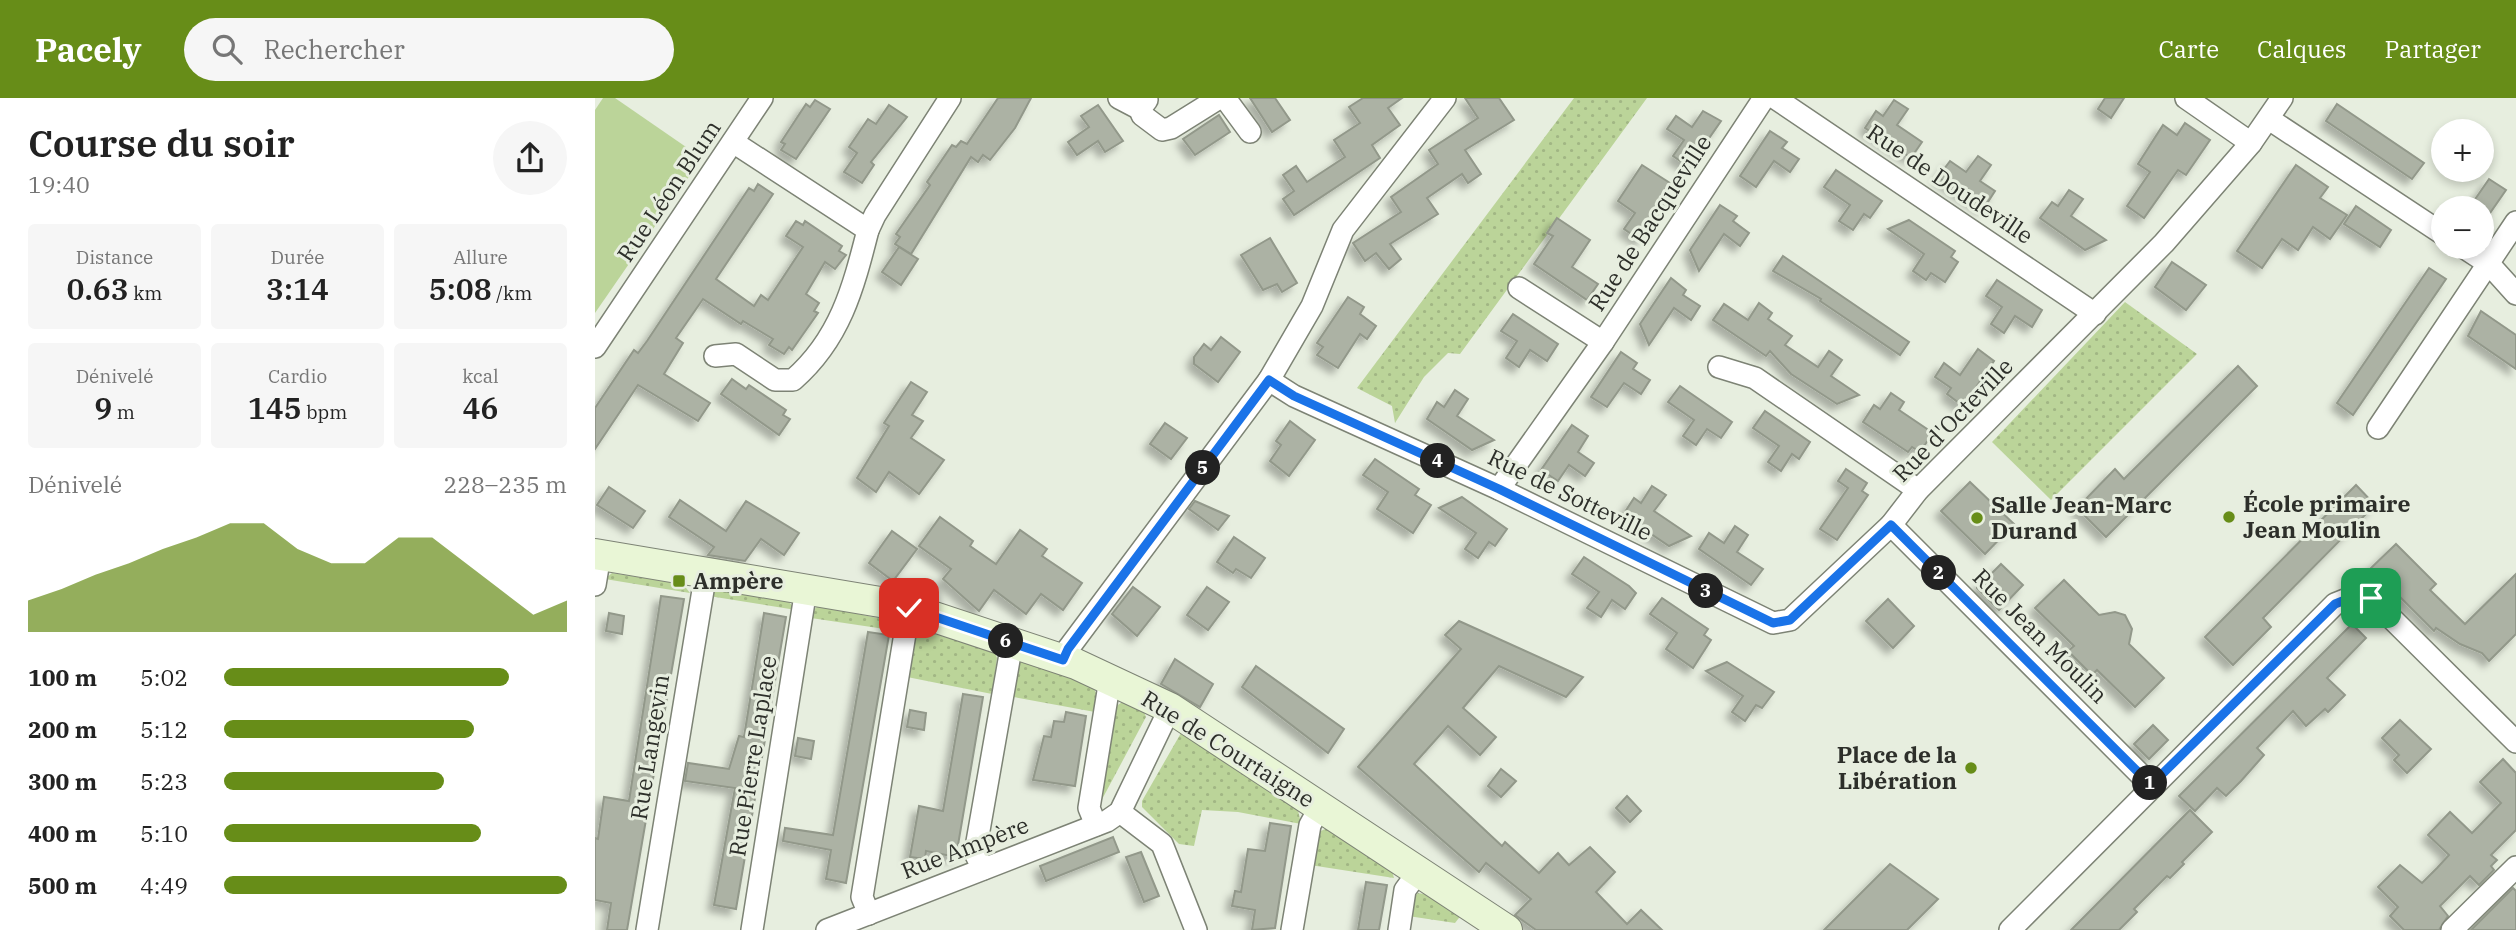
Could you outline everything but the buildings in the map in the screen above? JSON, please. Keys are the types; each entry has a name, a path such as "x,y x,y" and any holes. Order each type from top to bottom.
{"street":[{"name":"Rue Léon Blum","path":"595,347 762,98"},
{"path":"715,356 736,354 775,380 793,380 807,368 844,314 868,230 875,215 950,98"},
{"path":"1119,98 1144,103 1142,115 1162,130 1171,128 1219,98"},
{"path":"1225,98 1250,132"},
{"name":"Rue de Bacqueville","path":"1499,489 1603,342 1764,98"},
{"name":"Rue de Doudeville","path":"1775,98 2095,314"},
{"path":"2186,98 2251,143"},
{"name":"Rue d'Octeville","path":"1773,623 1790,620 1891,525 1918,490 2164,243 2251,143 2282,98"},
{"path":"1063,660 1068,649 1269,380 1312,306 1343,230 1441,99"},
{"path":"2269,119 2431,226"},
{"path":"733,142 868,230"},
{"path":"2378,428 2516,222"},
{"path":"2481,259 2516,294"},
{"name":"Rue de Bacqueville","path":"1519,288 1603,342"},
{"path":"1719,367 1755,378 1918,490"},
{"name":"Rue de Sotteville","path":"1269,380 1294,396 1499,489 1773,623"},
{"name":"Rue Jean Moulin","path":"1891,525 2151,785"},
{"path":"595,585 598,554"},
{"name":"Rue de Courtaigne","path":"598,554 909,608 1063,660 1110,679 1170,708 1507,930"},
{"name":"Rue Langevin","path":"647,930 706,572"},
{"name":"Rue Pierre Laplace","path":"752,930 806,589"},
{"path":"2010,930 2325,612 2335,604 2355,596 2371,598 2516,742"},
{"path":"869,914 862,897 909,608"},
{"path":"983,869 975,853 1012,643"},
{"path":"1096,825 1089,808 1110,679"},
{"path":"1170,708 1120,812 1162,844 1196,930"},
{"path":"1292,930 1310,825 1320,807"},
{"name":"Rue Ampère","path":"827,930 1096,825 1120,812"},
{"path":"2452,930 2516,867"},
{"path":"1399,930 1405,890 1419,870"}],"green space":[{"path":"603,98 615,98 702,158 595,313 595,110"},
{"path":"1574,98 1647,98 1460,354 1448,353 1424,377 1395,423 1392,406 1357,388"},
{"path":"2125,302 2197,354 2051,500 1992,442"},
{"path":"612,573 683,584 690,593 605,579"},
{"path":"717,590 789,602 796,610 709,596"},
{"path":"818,606 893,621 898,631 811,618 811,612"},
{"path":"917,629 994,651 997,658 992,694 907,677 914,633"},
{"path":"1020,660 1092,685 1096,693 1095,712 1008,696 1012,669"},
{"path":"1124,701 1144,712 1146,717 1099,805 1113,708"},
{"path":"1181,733 1298,810 1301,824 1238,812 1202,810 1194,846 1179,844 1142,807 1142,801"},
{"path":"1327,828 1392,871 1394,878 1310,865 1319,832"},
{"path":"1418,893 1430,895 1462,914 1455,923 1408,916 1412,899"}],"place":[{"name":"École primaire Jean Moulin","path":"2229,517"},
{"name":"Salle Jean-Marc Durand","path":"1977,518"},
{"name":"Ampère","path":"679,581"},
{"name":"Place de la Libération","path":"1971,768"}],"route":[{"path":"909,608 1063,660 1068,649 1269,380 1294,396 1499,489 1773,623 1790,620 1891,525 2151,785 2335,604 2355,596 2371,598"}]}
